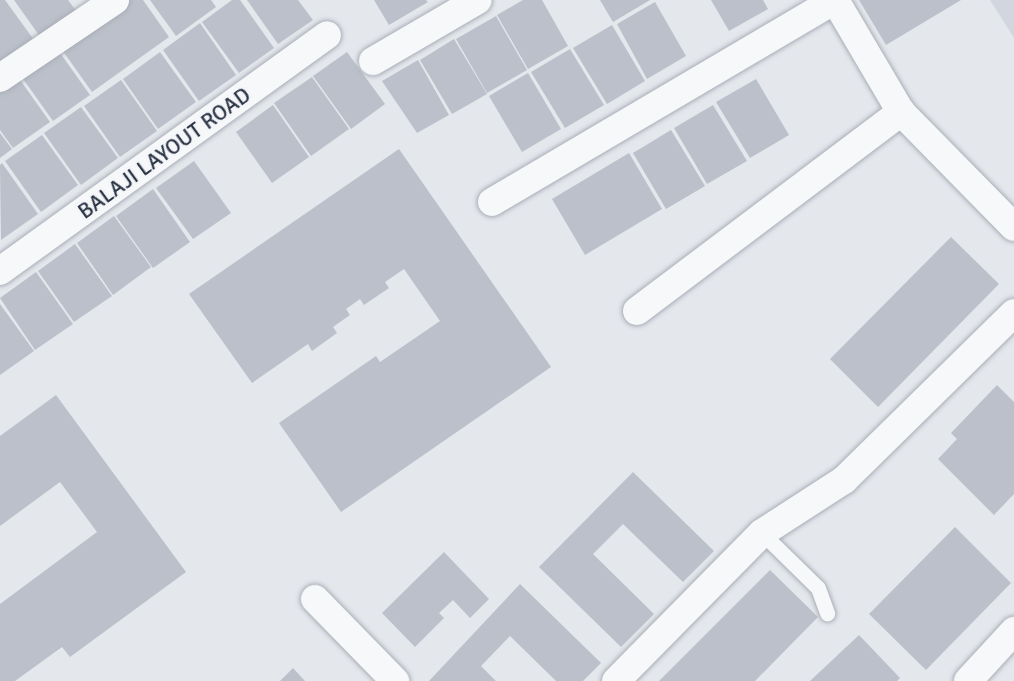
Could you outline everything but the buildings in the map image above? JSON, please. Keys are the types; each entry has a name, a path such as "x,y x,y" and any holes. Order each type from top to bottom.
{"street":[{"path":"0,78 115,0"},
{"path":"373,61 478,0"},
{"path":"492,202 835,0 902,112 1014,227"},
{"name":"BALAJI LAYOUT ROAD","path":"0,272 327,35"},
{"path":"638,311 902,112"},
{"path":"616,681 762,533 844,480 1014,312"},
{"path":"315,599 395,681"},
{"path":"968,681 1014,632"}],"lane":[{"path":"762,533 818,588 827,613"}],"shaded area":[{"path":"990,0 1014,0 1014,38"}]}
